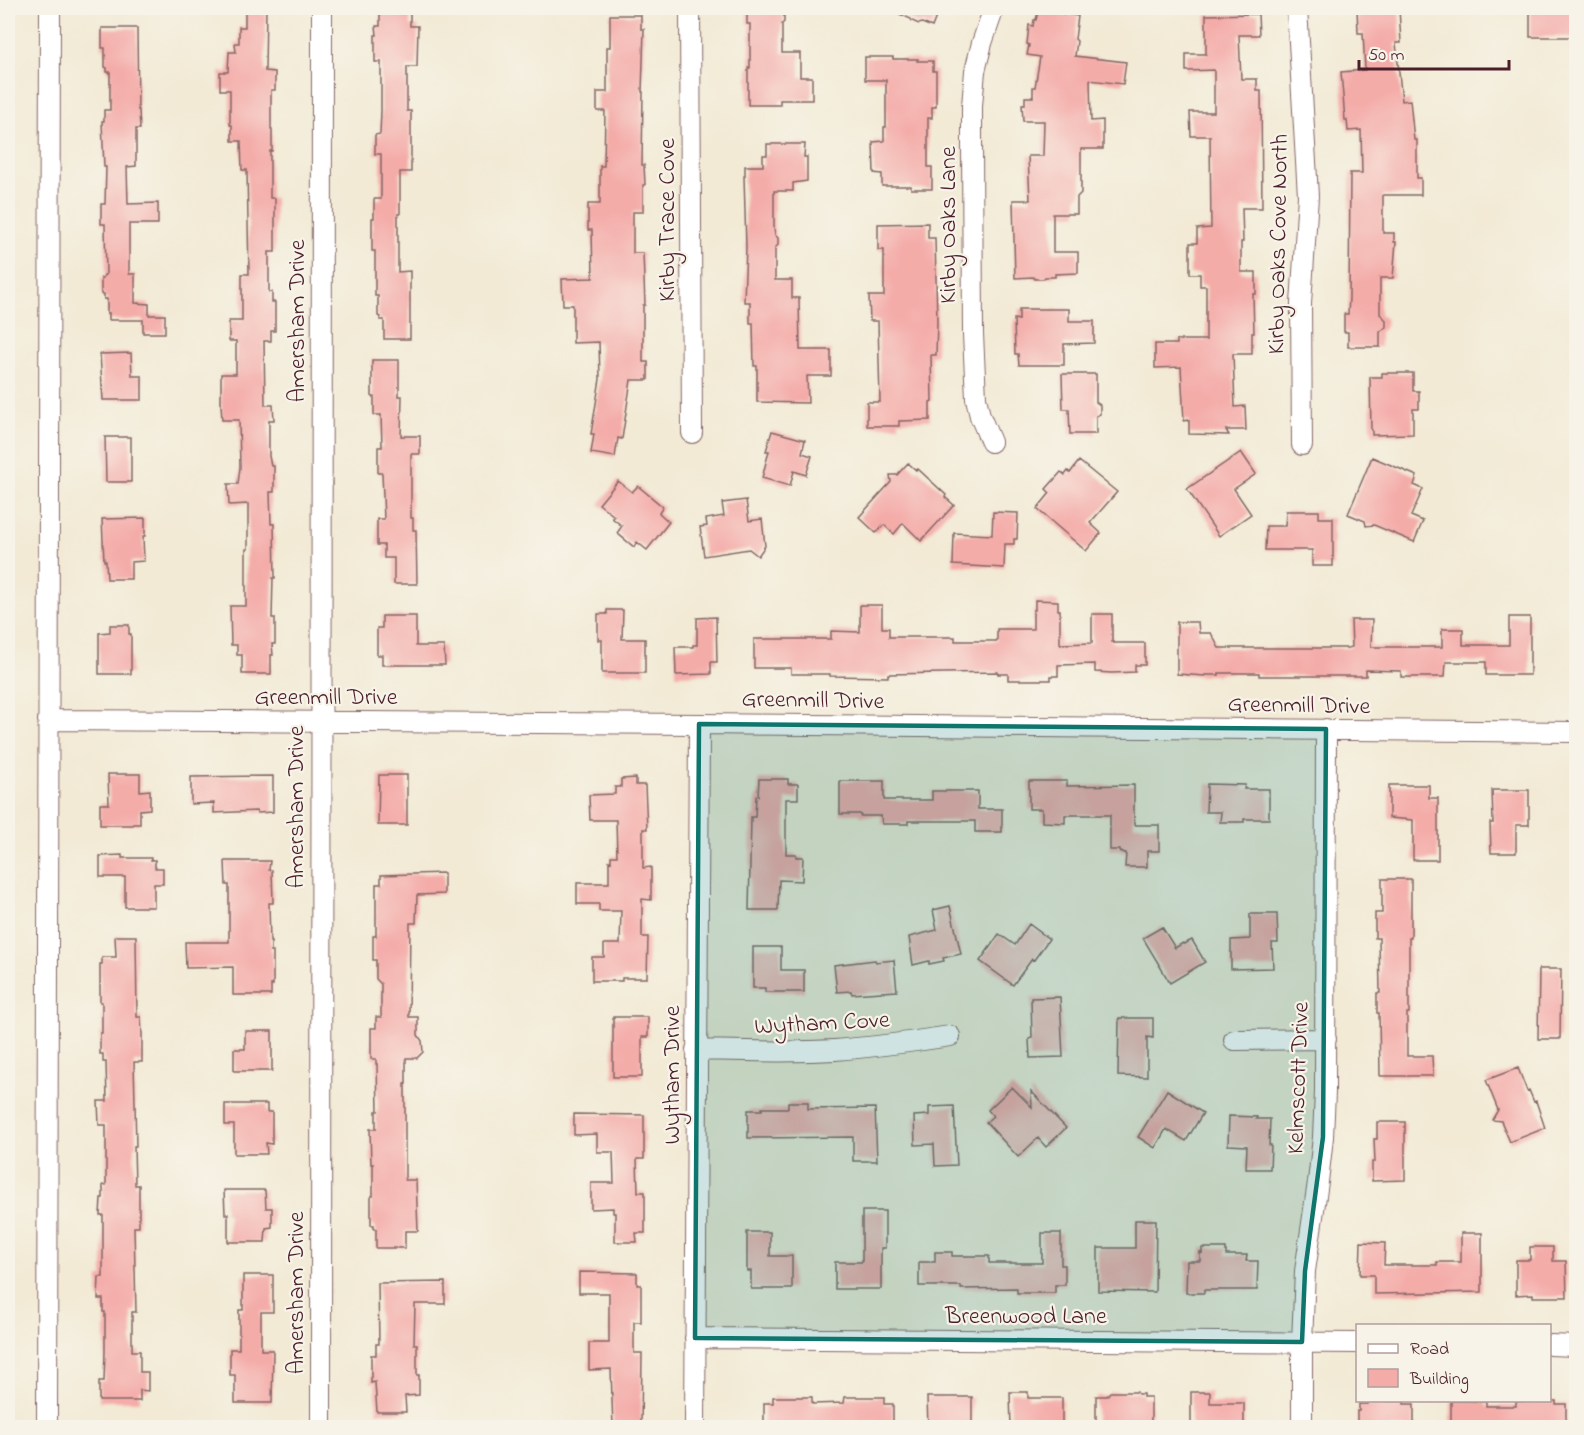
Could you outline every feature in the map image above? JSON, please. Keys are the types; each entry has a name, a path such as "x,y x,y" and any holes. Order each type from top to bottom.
{"street":[{"path":"47,1428 50,8"},
{"name":"Amersham Drive","path":"321,1428 322,8"},
{"name":"Kirby Trace Cove","path":"690,8 692,433"},
{"name":"Kirby Oaks Lane","path":"991,442 980,416 975,387 972,106 975,71 994,8"},
{"name":"Kirby Oaks Cove North","path":"1297,8 1308,196 1301,304 1302,445"},
{"name":"Greenmill Drive","path":"48,720 1576,732"},
{"name":"Wytham Drive","path":"694,1428 699,724"},
{"name":"Kelmscott Drive","path":"1302,1428 1305,1271 1323,1137 1326,1039 1326,729"},
{"name":"Wytham Cove","path":"696,1050 792,1052 833,1050 950,1036"},
{"path":"1234,1040 1326,1039"},
{"name":"Breenwood Lane","path":"695,1338 1356,1343"},
{"path":"1551,1345 1576,1346"}],"highlighted area":[{"path":"699,724 1326,729 1323,1137 1305,1271 1302,1342 695,1338"}],"building":[{"path":"245,8 266,8 265,71 275,72 275,90 271,90 270,198 275,198 275,252 269,252 269,292 272,292 272,302 275,302 275,331 271,331 271,341 264,341 265,405 273,405 274,420 269,420 269,456 271,466 274,466 274,492 270,492 271,524 274,524 275,578 273,578 272,618 275,618 275,644 272,644 271,674 242,674 242,655 237,655 237,645 231,645 230,606 246,606 248,504 229,505 228,484 238,484 240,467 239,420 222,420 221,404 221,374 236,374 236,341 229,341 229,321 242,321 242,274 249,274 247,170 242,170 241,141 232,141 230,90 220,90 220,72 228,72 229,52 236,52 235,43 239,43 239,27 245,27"},
{"path":"380,8 410,8 410,26 418,26 417,67 407,67 407,111 411,111 411,172 400,172 400,214 398,214 398,272 410,271 410,339 384,339 384,320 380,320 378,316 378,296 375,296 372,218 374,218 374,199 381,199 381,154 375,154 375,135 380,134 381,62 375,62 375,35 377,35 376,26 380,26"},
{"path":"747,8 777,8 784,14 782,53 800,53 800,77 812,77 812,100 780,100 780,105 748,105 750,24 747,24"},
{"path":"886,8 958,8 936,17 932,27 919,24"},
{"path":"1039,8 1060,9 1060,13 1078,16 1075,56 1126,62 1123,84 1090,80 1091,121 1103,120 1103,149 1081,149 1081,193 1077,197 1077,214 1053,214 1053,252 1078,252 1078,273 1055,274 1055,277 1043,279 1015,278 1013,200 1030,200 1028,156 1043,156 1044,121 1023,121 1022,104 1025,104 1025,97 1033,97 1033,87 1035,87 1040,57 1027,55 1029,45 1027,44 1029,25 1033,26"},
{"path":"1357,8 1399,8 1401,43 1396,43 1402,101 1410,100 1414,140 1417,140 1417,178 1421,178 1421,195 1383,195 1383,233 1394,233 1394,242 1396,242 1393,278 1380,278 1380,314 1386,320 1386,327 1380,332 1380,347 1348,347 1348,332 1344,332 1344,314 1348,314 1349,298 1350,173 1362,173 1361,130 1348,131 1341,72 1365,70 1363,33 1358,33"},
{"path":"1530,8 1576,8 1576,37 1530,37"},
{"path":"1258,14 1259,35 1239,35 1241,79 1257,79 1257,91 1261,91 1262,208 1242,208 1241,272 1256,272 1256,294 1253,294 1252,354 1233,354 1235,407 1245,406 1246,430 1226,430 1229,435 1189,434 1189,420 1184,421 1181,367 1155,368 1155,344 1177,344 1177,340 1206,340 1206,286 1200,286 1200,274 1190,274 1190,243 1197,243 1197,229 1211,228 1210,136 1191,136 1190,112 1214,112 1214,70 1186,71 1186,54 1206,54 1206,15"},
{"path":"610,15 641,15 641,29 644,29 642,165 644,165 645,185 643,185 643,212 633,212 633,253 643,253 645,305 643,305 643,362 648,362 648,380 631,380 622,439 618,438 615,457 591,453 594,434 591,434 600,379 599,342 573,343 573,305 563,305 562,279 593,278 592,230 588,230 588,204 600,204 600,166 604,166 605,111 597,111 597,92 607,92"},
{"path":"102,28 137,28 140,129 136,129 136,166 127,167 128,204 158,203 158,224 129,224 129,274 135,274 135,303 149,304 149,315 165,315 165,333 143,333 143,320 109,320 107,299 104,299 104,294 101,294 101,278 106,275 105,224 101,224 101,204 105,204 106,167 104,167 102,121 104,121 104,110 110,110 110,72 107,72 105,67"},
{"path":"865,57 933,61 933,71 936,71 936,107 932,107 932,118 928,118 928,167 932,167 932,189 882,186 882,174 874,173 873,142 884,141 884,127 886,127 886,80 865,80"},
{"path":"767,144 805,144 807,181 793,183 793,191 774,191 774,227 778,238 778,245 775,248 775,280 792,280 792,298 799,298 800,350 831,350 831,376 807,376 808,403 757,402 757,366 754,366 753,323 750,323 750,302 744,302 746,247 744,176 745,166 763,166 763,155 767,155"},
{"path":"928,223 928,238 935,238 937,321 936,355 931,355 930,420 899,421 899,426 867,426 867,402 880,402 878,321 870,321 869,296 884,296 884,250 878,250 878,224"},
{"path":"1019,309 1069,309 1069,321 1094,321 1094,343 1064,344 1064,365 1019,365 1018,354 1015,354 1014,319 1019,320"},
{"path":"131,353 132,376 142,376 142,400 103,400 100,354"},
{"path":"372,360 399,360 399,396 402,396 401,436 420,436 420,454 411,454 411,518 413,518 413,530 416,530 417,584 394,584 394,558 384,558 384,545 377,545 377,519 384,519 382,473 378,473 378,447 382,447 381,415 374,415"},
{"path":"1382,373 1413,373 1413,391 1419,391 1419,409 1413,409 1413,434 1372,435 1370,377 1382,377"},
{"path":"1062,374 1096,374 1096,402 1100,405 1100,414 1096,416 1096,434 1070,434 1069,409 1063,409"},
{"path":"772,431 805,440 802,453 812,456 806,475 794,471 790,486 762,478"},
{"path":"105,437 131,437 131,482 106,482"},
{"path":"1241,452 1256,474 1234,489 1251,514 1219,536 1187,489"},
{"path":"1372,457 1417,476 1414,485 1423,489 1411,516 1423,521 1414,542 1374,525 1366,526 1365,521 1348,514"},
{"path":"1079,461 1117,492 1090,523 1101,533 1086,551 1037,509 1050,493 1046,489 1061,472 1065,475 1068,471 1070,473"},
{"path":"908,463 917,471 918,469 954,505 921,541 903,523 894,534 884,525 876,533 859,517 891,482 890,475 897,475"},
{"path":"618,481 632,492 638,486 663,507 659,513 669,522 647,550 637,542 634,547 617,533 622,526 599,504"},
{"path":"746,500 749,521 762,519 765,546 758,556 749,549 704,556 700,527 707,526 706,519 724,516 722,503"},
{"path":"1286,511 1319,511 1319,518 1333,518 1333,566 1312,566 1312,550 1265,550 1266,526 1285,526"},
{"path":"993,512 1018,513 1017,539 1014,539 1014,544 1005,544 1004,568 953,565 954,533 992,535"},
{"path":"145,518 144,561 131,562 131,579 107,579 102,519"},
{"path":"1035,600 1058,601 1060,644 1092,643 1092,614 1112,614 1112,642 1145,643 1145,665 1135,665 1135,672 1112,673 1095,672 1095,664 1058,665 1058,676 1051,676 1051,680 1008,680 1008,674 998,674 998,672 888,674 888,677 791,674 791,668 754,668 754,639 831,639 831,631 860,632 860,605 882,605 882,628 889,628 889,637 955,637 955,641 997,641 997,629 1033,629"},
{"path":"607,610 623,610 622,639 645,639 645,673 602,673 602,640 598,640 598,614 607,614"},
{"path":"382,616 416,616 416,646 444,646 445,665 382,665 382,655 377,655 377,628 382,628"},
{"path":"716,617 717,662 711,662 711,674 676,675 675,647 697,645 697,618"},
{"path":"1509,617 1530,617 1530,675 1486,675 1486,662 1446,662 1445,677 1401,677 1401,671 1366,670 1366,676 1259,676 1259,673 1219,673 1219,675 1205,676 1177,674 1177,622 1198,622 1199,633 1211,633 1219,648 1348,648 1352,647 1351,620 1372,620 1371,647 1442,647 1442,629 1463,629 1463,645 1509,645"},
{"path":"110,625 129,625 131,674 99,674 99,633 110,632"},
{"path":"108,774 140,774 140,791 150,790 150,809 140,810 140,824 100,825 100,804 109,804"},
{"path":"379,775 407,775 407,825 378,825"},
{"path":"273,776 273,812 214,813 214,803 191,804 191,777"},
{"path":"636,778 636,785 645,785 647,829 643,829 643,868 651,867 651,900 642,899 642,937 648,937 647,978 592,981 592,957 604,957 604,944 620,944 621,911 599,911 599,904 577,904 577,883 609,883 609,861 611,862 611,856 617,856 616,820 590,820 589,795 615,794 615,787 621,787 621,779"},
{"path":"759,779 788,779 788,784 798,784 798,799 786,799 786,854 803,857 802,881 779,880 778,910 749,910 751,817 755,817"},
{"path":"840,781 884,781 884,800 932,800 932,791 978,791 978,809 1002,809 1002,832 975,832 975,821 908,821 908,824 882,824 881,816 840,814"},
{"path":"1029,781 1067,781 1067,786 1134,785 1134,825 1159,825 1159,851 1147,851 1147,867 1125,867 1126,853 1120,850 1110,850 1110,815 1065,815 1065,823 1042,822 1042,809 1029,809"},
{"path":"1207,784 1245,785 1244,789 1269,789 1269,819 1220,822 1221,812 1206,812"},
{"path":"1389,785 1429,785 1429,798 1438,798 1438,860 1413,860 1413,820 1389,818"},
{"path":"1492,790 1529,790 1529,825 1516,825 1516,853 1491,853"},
{"path":"122,855 122,858 151,858 155,860 155,868 163,868 163,884 154,884 154,907 125,907 125,877 100,877 100,856"},
{"path":"225,861 270,861 273,903 269,903 270,942 271,952 273,952 271,995 233,995 233,967 186,968 185,942 229,942 229,885 226,885"},
{"path":"444,873 444,894 417,895 416,923 410,923 409,1017 418,1017 418,1035 422,1041 423,1052 417,1058 406,1058 405,1180 416,1180 418,1231 405,1231 405,1248 376,1248 376,1229 374,1225 371,1225 373,1164 371,1164 370,1129 376,1129 376,1111 378,1111 377,1064 376,1059 371,1059 371,1028 376,1028 376,1017 381,1017 381,984 376,979 376,960 373,960 373,936 376,936 376,884 381,884 381,875"},
{"path":"1382,879 1411,879 1407,1056 1432,1056 1433,1076 1380,1076 1379,1013 1377,1013 1377,993 1380,993 1379,938 1375,938 1375,913 1382,913"},
{"path":"950,906 961,954 943,958 944,961 929,964 929,961 913,965 909,937 937,930 933,910"},
{"path":"1250,914 1277,914 1278,943 1272,943 1273,968 1231,969 1231,940 1250,939"},
{"path":"1029,924 1049,939 1013,985 980,961 999,934 1015,945"},
{"path":"1162,927 1175,948 1192,940 1205,962 1170,983 1143,938"},
{"path":"115,936 136,936 137,1017 141,1017 142,1034 142,1062 134,1062 135,1185 139,1185 139,1227 134,1227 136,1312 132,1312 132,1351 140,1351 140,1372 148,1372 148,1391 140,1390 140,1401 99,1401 99,1381 104,1381 105,1351 105,1312 103,1312 103,1299 98,1299 99,1277 103,1277 103,1215 100,1215 103,1185 106,1185 106,1125 99,1125 98,1101 107,1101 106,1062 103,1062 103,1054 100,1054 102,1002 100,1002 100,964 102,964 102,957 116,957"},
{"path":"753,947 781,947 781,970 804,970 804,992 765,992 765,988 753,988"},
{"path":"875,960 876,962 894,960 897,991 852,994 851,991 837,992 834,965"},
{"path":"1539,969 1561,969 1560,1039 1538,1039"},
{"path":"1060,997 1063,1057 1030,1058 1031,998"},
{"path":"613,1017 648,1017 648,1037 642,1037 642,1077 613,1077"},
{"path":"1119,1018 1153,1018 1153,1038 1147,1037 1147,1077 1118,1076"},
{"path":"245,1031 272,1031 272,1071 234,1071 234,1049 245,1049"},
{"path":"1518,1068 1527,1091 1529,1090 1534,1102 1536,1101 1545,1128 1510,1142 1501,1121 1492,1120 1498,1110 1486,1080"},
{"path":"1012,1087 1032,1107 1031,1091 1066,1128 1046,1147 1038,1138 1018,1157 986,1122 993,1116 988,1110"},
{"path":"1167,1090 1203,1113 1186,1141 1166,1129 1155,1148 1138,1137"},
{"path":"788,1102 808,1102 808,1109 875,1108 877,1161 853,1161 853,1137 748,1138 748,1110 788,1108"},
{"path":"225,1104 267,1104 267,1112 272,1112 272,1144 266,1143 267,1154 234,1154 234,1125 225,1125"},
{"path":"954,1106 957,1165 935,1166 934,1144 915,1145 914,1116 929,1115 929,1107"},
{"path":"574,1114 644,1115 644,1159 637,1159 638,1192 645,1192 645,1233 636,1233 637,1242 615,1242 613,1208 591,1209 591,1183 614,1183 613,1152 597,1152 597,1134 574,1135"},
{"path":"1229,1116 1270,1119 1270,1169 1246,1169 1247,1146 1228,1145"},
{"path":"1377,1122 1405,1122 1405,1180 1372,1181"},
{"path":"224,1190 265,1190 266,1208 272,1208 272,1227 266,1228 265,1242 228,1242 228,1214 225,1214"},
{"path":"862,1211 885,1211 885,1248 881,1248 881,1289 835,1289 835,1262 862,1262"},
{"path":"1135,1220 1156,1220 1155,1292 1098,1291 1098,1248 1135,1248"},
{"path":"747,1232 770,1232 770,1256 792,1256 792,1289 751,1289 751,1271 747,1271"},
{"path":"1042,1233 1061,1233 1061,1265 1065,1265 1065,1285 1055,1285 1055,1293 1017,1293 1017,1288 961,1289 961,1286 919,1286 919,1262 935,1262 935,1252 952,1252 952,1256 989,1256 989,1263 1042,1263"},
{"path":"1461,1233 1482,1233 1482,1292 1374,1294 1374,1275 1360,1275 1361,1242 1385,1243 1384,1265 1437,1265 1437,1262 1461,1262"},
{"path":"1530,1247 1553,1247 1553,1261 1566,1261 1567,1297 1516,1295 1516,1260 1530,1260"},
{"path":"1202,1248 1226,1248 1226,1255 1247,1255 1246,1261 1258,1261 1257,1290 1204,1290 1204,1293 1186,1293 1187,1261 1200,1261"},
{"path":"579,1272 637,1273 637,1285 641,1285 641,1322 634,1322 634,1353 642,1353 641,1428 613,1428 611,1369 589,1370 589,1343 609,1343 609,1293 579,1293"},
{"path":"243,1275 273,1275 273,1312 261,1312 261,1350 273,1350 272,1403 235,1403 235,1375 230,1375 230,1349 239,1349 239,1310 243,1310"},
{"path":"445,1282 445,1304 415,1304 414,1344 417,1344 419,1395 405,1396 406,1412 377,1412 375,1382 371,1383 371,1355 376,1355 376,1344 379,1344 378,1283"},
{"path":"1010,1392 1028,1392 1028,1398 1062,1398 1062,1428 1011,1428"},
{"path":"1110,1392 1137,1392 1143,1394 1143,1397 1151,1397 1151,1428 1096,1428 1096,1396 1107,1396"},
{"path":"1191,1392 1210,1392 1210,1403 1244,1403 1244,1428 1191,1428"},
{"path":"773,1397 812,1397 812,1404 844,1403 845,1397 884,1397 884,1404 893,1404 893,1425 865,1427 865,1425 812,1424 764,1428 764,1403 773,1403"},
{"path":"927,1397 972,1397 972,1428 928,1427"},
{"path":"1551,1401 1556,1401 1556,1404 1566,1404 1566,1428 1451,1428 1451,1402 1486,1402 1486,1406 1516,1406 1516,1402"},
{"path":"1368,1402 1404,1402 1404,1404 1414,1404 1414,1428 1357,1428 1359,1404 1368,1404"}]}
